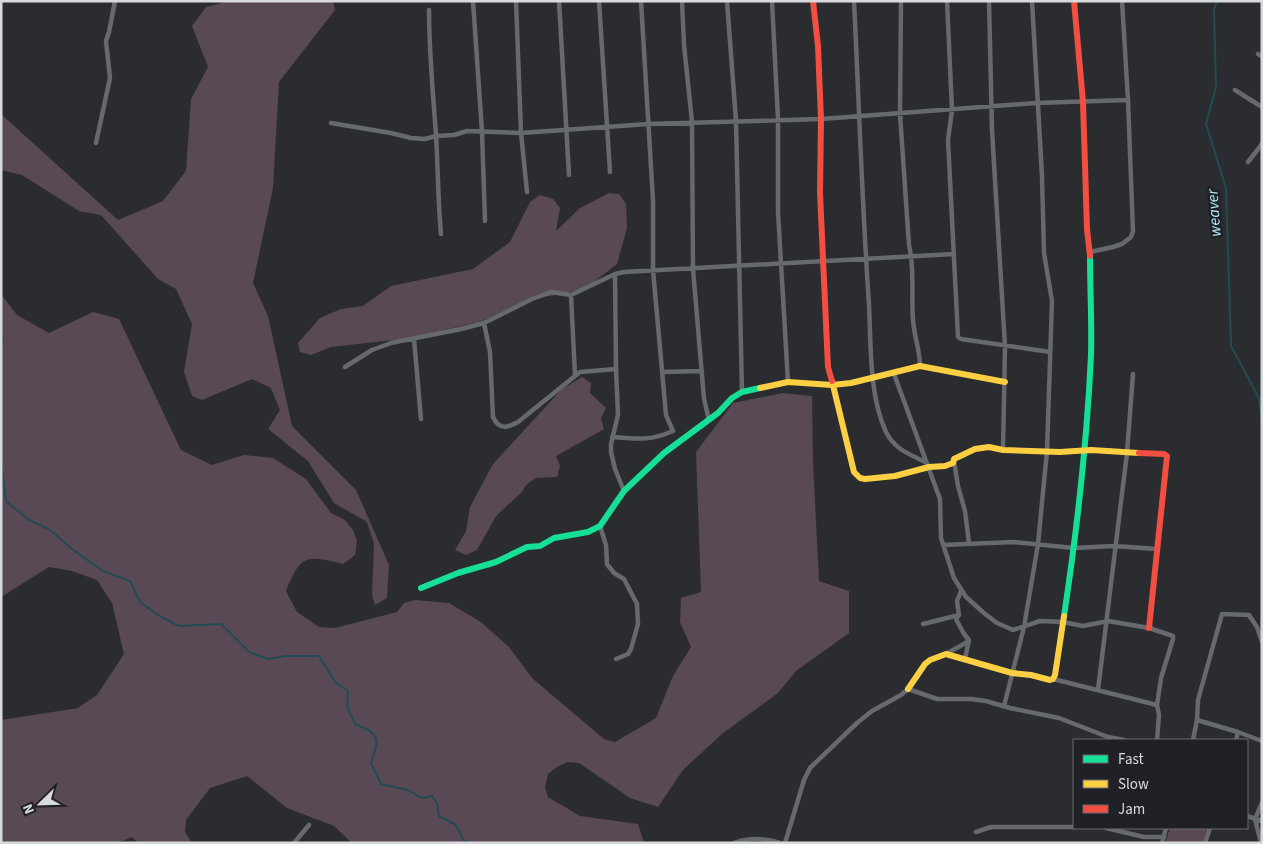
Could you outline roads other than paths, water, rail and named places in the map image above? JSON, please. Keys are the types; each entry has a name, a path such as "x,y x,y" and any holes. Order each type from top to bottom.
{"street":[{"path":"96,143 110,78 106,41 115,1"},
{"path":"473,1 482,132 485,221"},
{"path":"516,1 521,133 527,192"},
{"path":"559,1 568,130 569,175"},
{"path":"599,1 610,172"},
{"path":"641,1 653,200 653,270 666,415 678,441"},
{"path":"682,1 684,44 692,122 693,269 704,405 709,420"},
{"path":"727,1 736,121 742,392"},
{"path":"772,1 778,119 778,212 788,382"},
{"path":"813,1 818,46 821,119 820,193 828,367 856,476 866,478 895,476 928,465 946,466 952,463 954,459 975,449 989,448 1003,450 1160,454 1166,456 1149,628"},
{"path":"854,1 873,379 880,415 886,432 895,446 928,465"},
{"path":"901,1 900,114 909,245 912,256 913,320 919,348 920,366"},
{"path":"947,1 952,110 948,140 958,337 959,339 1050,352"},
{"path":"989,1 991,107 1006,346 1003,450"},
{"path":"1004,706 1024,627 1038,544 1047,451 1052,301 1044,253 1042,176 1036,103 1032,1"},
{"path":"1053,679 1074,548 1090,377 1090,252 1086,220 1083,102 1074,1"},
{"path":"1090,252 1122,244 1132,237 1133,232 1122,1"},
{"path":"429,10 430,59 441,234"},
{"path":"1235,90 1262,106"},
{"path":"330,123 425,139 467,132 521,133 648,124 821,119 1036,103 1128,100"},
{"path":"1248,162 1262,144"},
{"path":"345,366 372,350 391,343 414,340 484,323 532,299 551,292 571,295 615,274 624,272 954,254"},
{"path":"615,274 618,415 612,437 611,452 612,462 624,492"},
{"path":"571,295 575,375"},
{"path":"484,323 490,352 493,417 496,424 501,428 509,427 518,422 575,375 584,370 616,369"},
{"path":"414,340 421,419"},
{"path":"421,588 458,573 496,562 527,547 540,546 554,538 576,536 600,526 624,492 678,441 709,420 732,398 742,392 788,382 832,386 873,379 920,366 1005,382"},
{"path":"662,372 702,371"},
{"path":"894,374 940,499 940,528 943,545 954,578 961,592 984,614 1013,630 1040,622 1062,622 1083,626 1108,621 1149,628 1170,634 1173,639 1161,678 1157,705 1159,715 1158,739"},
{"path":"1098,690 1108,621 1114,546 1127,453 1133,374"},
{"path":"612,437 649,439 673,431"},
{"path":"954,459 958,486 965,511 969,543"},
{"path":"600,526 606,545 607,564 614,573 624,579 637,604 638,624 632,649 628,654 616,659"},
{"path":"943,545 1004,542 1074,548 1114,546 1157,549"},
{"path":"961,592 957,601 959,615 956,619 969,640 965,659"},
{"path":"1193,739 1198,700 1222,614 1248,615 1257,626 1262,642"},
{"path":"923,624 959,615"},
{"path":"785,843 804,780 810,768 862,719 908,689 925,664 969,640"},
{"path":"946,654 1012,674 1053,679 1157,705"},
{"path":"908,689 937,699 971,699 1059,718 1108,737 1119,739"},
{"path":"1197,720 1262,741"},
{"path":"1236,739 1238,732"},
{"path":"1261,843 1255,819 1262,803"},
{"path":"1248,816 1262,821"},
{"path":"294,843 309,825"},
{"path":"976,832 992,827 1073,827"},
{"path":"1110,829 1144,838 1164,837"},
{"path":"1162,843 1166,829"},
{"path":"1205,843 1210,829"},
{"path":"734,843 749,838 768,839 780,843"}],"waterway":[{"name":"weaver","path":"1217,1 1214,9 1216,87 1206,124 1226,188 1231,346 1259,398 1262,421"},
{"path":"1,333 3,338 1,348"},
{"path":"1,460 6,501 29,520 49,529 72,549 103,571 130,581 140,602 158,615 179,626 221,624 249,652 268,659 286,656 319,656 335,682 348,691 347,706 355,724 370,731 376,738 376,748 371,763 381,784 408,790 422,798 432,796 437,803 439,816 456,825 464,841 467,843"}]}
